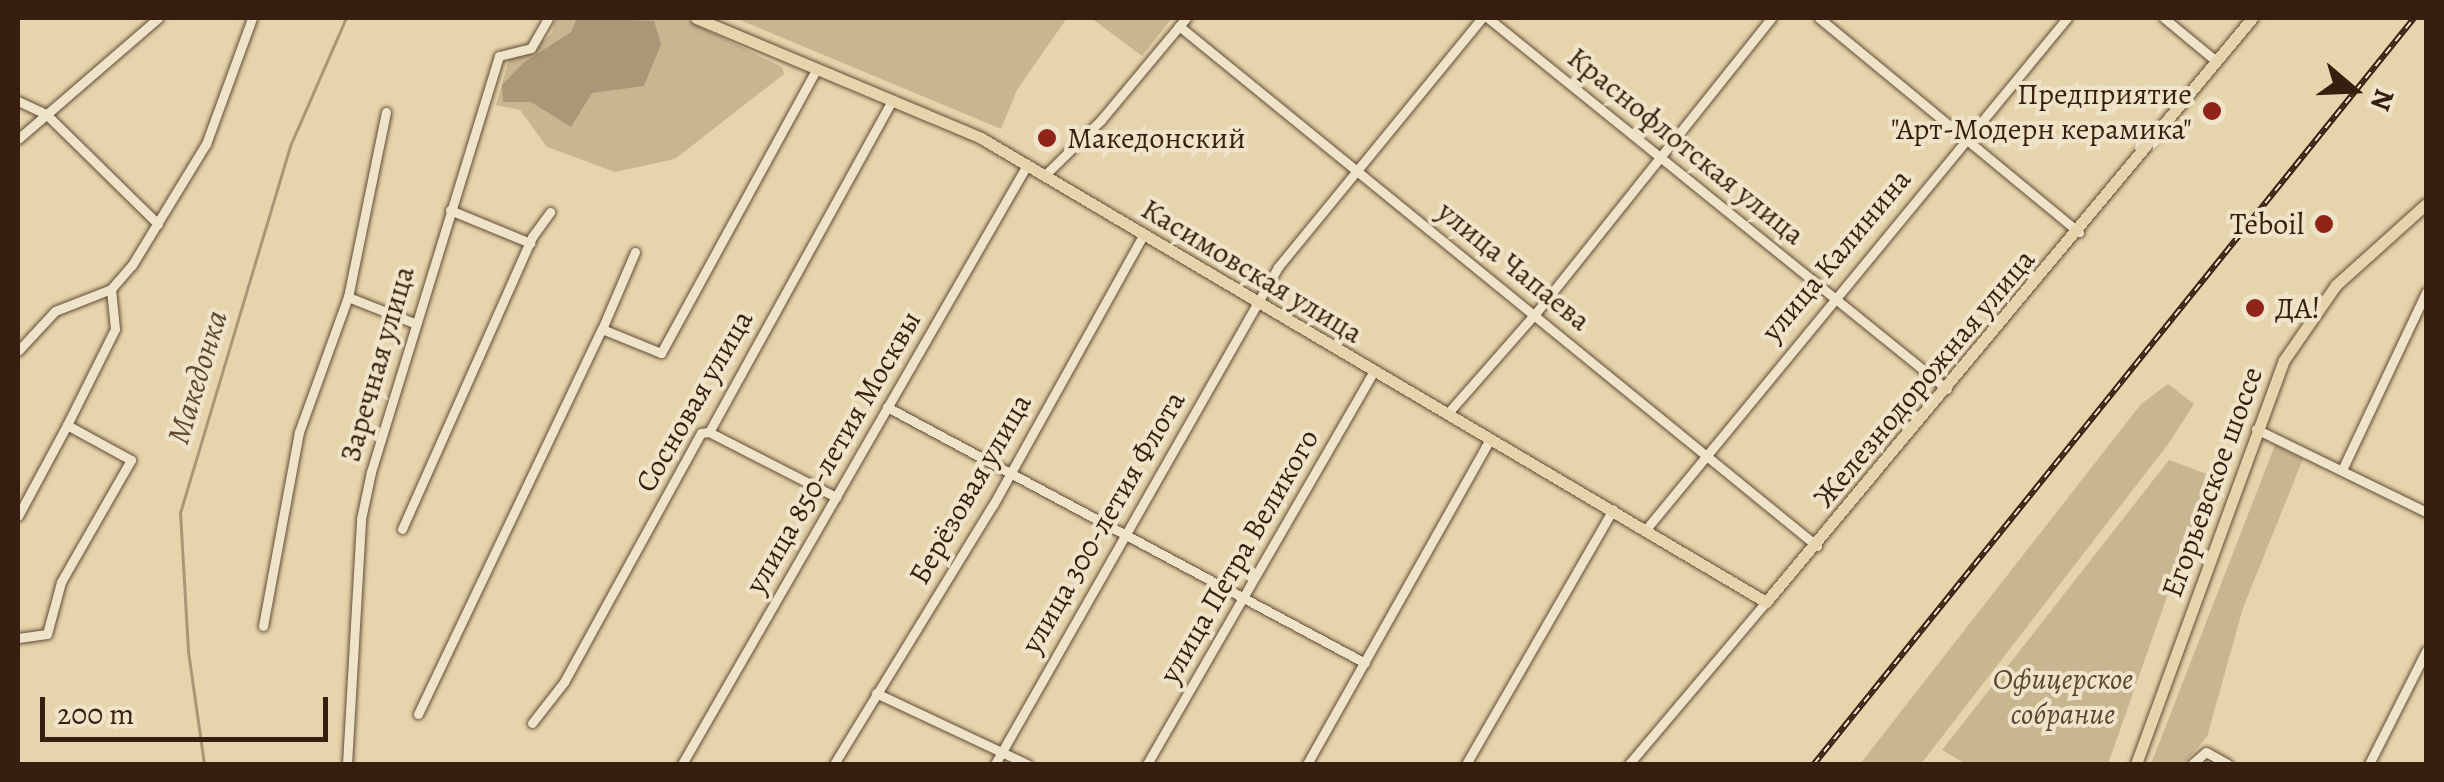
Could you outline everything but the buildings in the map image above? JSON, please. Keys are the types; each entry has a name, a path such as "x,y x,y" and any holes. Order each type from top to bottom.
{"main road":[{"name":"Касимовская улица","path":"696,18 721,23 815,72 961,128 1255,304 1647,528 1766,602"},
{"name":"Железнодорожная улица","path":"1766,602 1817,546 2252,18"},
{"name":"Егорьевское шоссе","path":"2136,764 2284,360 2321,303 2426,204"}],"street":[{"path":"18,139 158,18"},
{"path":"18,352 55,311 110,289 158,224 206,144 252,18"},
{"name":"Заречная улица","path":"347,764 362,519 414,323 499,56 531,48 548,18"},
{"name":"Краснофлотская улица","path":"1485,18 1946,388"},
{"name":"улица 300-летия Флота","path":"995,764 1255,304 1356,168 1485,18"},
{"path":"1447,414 1535,314 1771,18"},
{"path":"1819,18 2078,232"},
{"name":"улица Калинина","path":"1647,528 1702,455 2067,18"},
{"path":"2164,18 2216,61"},
{"path":"1044,176 1101,120 1182,22"},
{"name":"улица Чапаева","path":"1182,22 1702,455 1817,546"},
{"path":"602,329 661,352 815,72"},
{"name":"Сосновая улица","path":"532,723 564,682 702,433 709,432 892,100"},
{"path":"18,101 46,114 158,224"},
{"path":"262,626 298,432 348,297 386,112"},
{"name":"улица 850-летия Москвы","path":"682,764 1027,165"},
{"path":"450,210 530,242"},
{"path":"402,529 530,242 550,212"},
{"name":"Берёзовая улица","path":"834,764 1012,470 1143,236"},
{"path":"418,714 636,252"},
{"path":"18,516 115,329 110,289"},
{"path":"2342,470 2426,292"},
{"path":"348,297 414,323"},
{"name":"улица Петра Великого","path":"1148,764 1373,372"},
{"path":"887,407 1012,470 1365,663"},
{"path":"18,638 47,634 61,582 132,460 67,425"},
{"path":"2256,428 2426,512"},
{"path":"709,432 836,497"},
{"path":"1307,764 1490,439"},
{"path":"1466,764 1613,509"},
{"name":"Железнодорожная улица","path":"1629,764 1766,602"},
{"path":"2369,764 2426,652"},
{"path":"876,693 1027,764"},
{"path":"2192,764 2206,752 2228,764"}],"green space":[{"path":"555,18 682,18 782,67 784,74 675,159 615,172 547,147 520,110 496,105 509,59 531,53 552,33"},
{"path":"735,18 1067,18 1017,90 1001,129"},
{"path":"1091,18 1172,18 1142,56"},
{"path":"2168,384 2194,404 2169,443 1921,764 1860,764 2141,404"},
{"path":"2275,445 2303,459 2243,608 2207,737 2183,764 2151,764"},
{"name":"Офицерское собрание","path":"2169,460 2210,475 2108,764 1966,764 1942,750"}],"shaded area":[{"path":"577,18 654,21 661,44 644,86 592,93 571,127 531,102 503,102 502,85 523,63 571,32"}],"waterway":[{"name":"Македонка","path":"204,764 188,651 180,513 290,146 346,18"}],"railway":[{"path":"1814,764 2414,18"}],"place":[{"name":"Предприятие \"Арт-Модерн керамика\"","path":"2212,111"},
{"name":"Македонский","path":"1047,138"},
{"name":"Teboil","path":"2324,224"},
{"name":"ДА!","path":"2255,308"}]}
